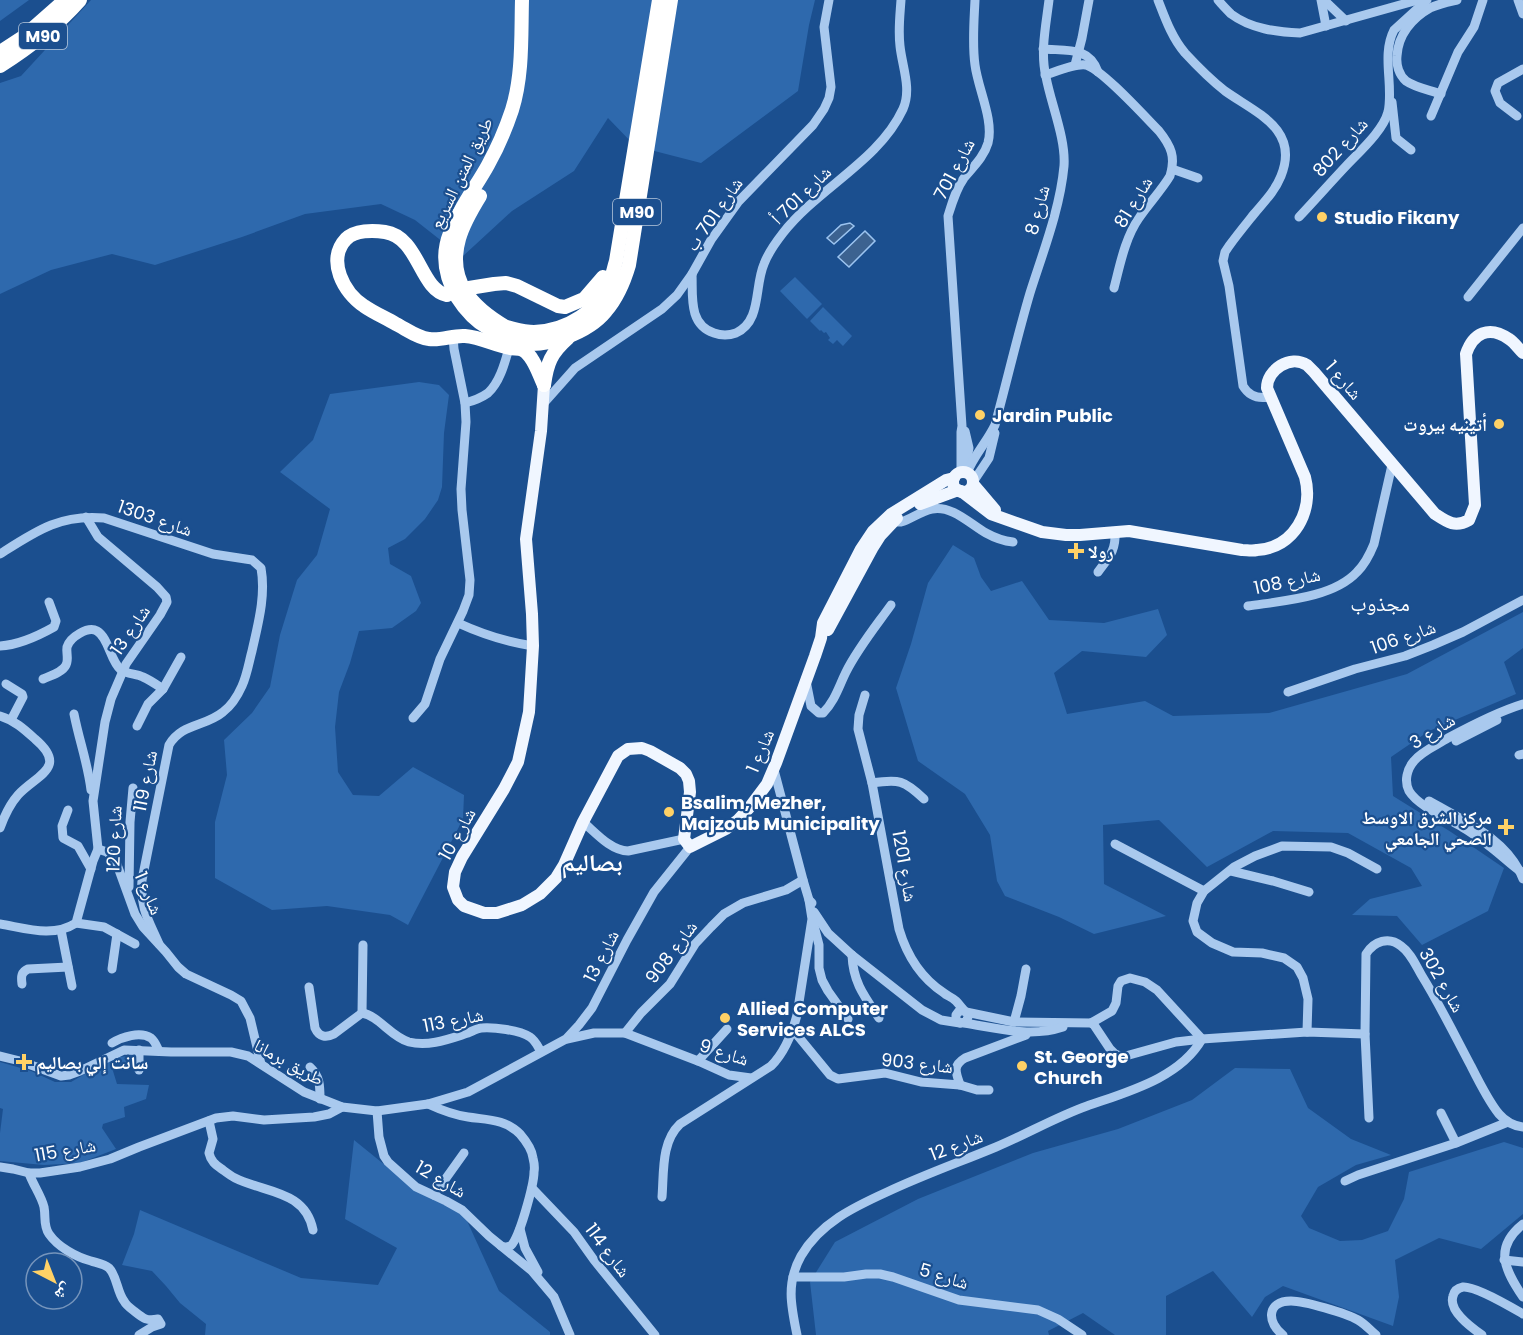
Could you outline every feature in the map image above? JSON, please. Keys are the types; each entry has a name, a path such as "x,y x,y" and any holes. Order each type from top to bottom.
{"highway":[{"name":"M90","path":"0,52 23,37 65,0"},
{"name":"M90","path":"0,66 52,29 80,0"},
{"name":"طريق المتن السريع","path":"513,341 494,332 473,317 462,304 453,291 445,270 445,249 456,219 502,136 514,101 519,73 522,0"},
{"name":"طريق المتن السريع","path":"513,341 477,307 460,280 456,261 459,237 508,140 524,102 531,0"},
{"name":"طريق المتن السريع","path":"513,341 523,331 534,332 566,326 577,320 591,309 610,280 616,261 659,0"},
{"name":"M90","path":"513,341 535,344 569,337 599,319 614,301 623,285 629,265 670,0"},
{"path":"447,295 437,290 410,249 396,235 384,232 363,232 352,235 341,247 338,265 340,276 348,290 363,306 428,339 467,336 513,341 533,361 544,387"},
{"path":"469,288 506,283 565,307 589,295 616,261"},
{"path":"544,387 550,358 569,337"}],"main road":[{"name":"شارع 1","path":"1269,397 1267,382 1271,372 1295,361 1305,364 1435,514 1446,522 1458,525 1468,520 1475,505 1466,354 1471,341 1479,334 1490,332 1497,332 1510,339 1523,353"},
{"name":"شارع 10","path":"544,387 541,431 526,539 533,646 529,712 519,762 462,857 455,872 453,887 458,900 464,906 484,913 497,913 522,905 540,894 556,878 564,865 583,822 618,756 628,749 642,748 680,768 686,774 690,792 687,843"},
{"path":"964,480 987,511 1031,529 1053,534 1080,535 1129,531 1250,550 1269,548 1291,535 1299,524 1305,513 1308,489 1305,477 1269,397"},
{"name":"شارع 1","path":"687,843 726,829 738,820 761,793 774,770 821,638 823,623 861,549 873,531 893,517 964,480"}],"street":[{"name":"شارع 701 ب","path":"543,404 575,368 662,309 677,295 711,240 739,201 813,125 824,109 831,87 824,27 829,0"},
{"name":"شارع 701 أ","path":"692,274 693,310 706,330 722,336 730,335 749,323 753,315 764,264 782,234 795,219 887,136 905,106 906,78 899,26 901,0"},
{"name":"شارع 701","path":"964,480 969,448 962,426 948,216 958,188 977,164 987,144 989,127 975,67 973,32 975,0"},
{"name":"شارع 8","path":"964,480 989,458 994,442 995,425 1025,311 1062,183 1063,146 1045,75 1043,49 1049,0"},
{"path":"1045,75 1075,65 1089,0"},
{"path":"1158,0 1182,50 1223,89 1272,123 1283,138 1286,150 1281,177 1272,192 1228,246 1223,261 1229,286 1243,386 1251,395 1269,397"},
{"path":"1218,0 1231,14 1247,23 1280,32 1300,33 1418,0"},
{"path":"1322,0 1326,26"},
{"path":"1322,0 1346,21"},
{"name":"شارع 802","path":"1299,217 1384,121 1388,112 1390,94 1390,36 1427,0"},
{"path":"1441,94 1405,80 1398,69 1396,60 1398,42 1406,29 1425,12 1435,6 1457,0"},
{"path":"1431,116 1458,52 1474,27 1483,0"},
{"path":"1518,0 1523,14"},
{"path":"1043,49 1079,52"},
{"name":"شارع 81","path":"1079,52 1092,60 1098,72"},
{"name":"شارع 81","path":"1075,65 1086,65 1098,72 1159,131 1173,154 1172,169 1164,185 1138,219 1132,232 1123,253 1114,288"},
{"path":"1516,116 1500,103 1495,91 1498,83 1523,69"},
{"path":"1390,94 1394,110 1396,138 1411,150"},
{"name":"شارع 81","path":"1172,169 1198,178"},
{"path":"1468,297 1523,228"},
{"path":"413,718 425,704 440,659 464,611 469,595 470,580 461,489 466,422 465,403 453,336"},
{"path":"465,403 489,392 499,376 513,341"},
{"name":"شارع 108","path":"1248,606 1327,591 1343,583 1357,572 1369,556 1374,544 1392,465"},
{"path":"893,517 902,522 933,508 941,509 959,515 998,539 1013,542"},
{"path":"0,554 34,532 59,521 86,517"},
{"name":"شارع 1303","path":"86,517 104,518 213,554"},
{"name":"شارع 13","path":"86,517 93,530 106,545 166,597 160,615 122,671 111,699 105,722 93,801 98,849"},
{"path":"1098,572 1113,551 1115,532"},
{"name":"شارع 119","path":"159,944 147,920 141,896 143,872 169,745 173,738 182,731 224,712 237,695 243,685 250,659 263,595 261,568 256,562 213,554"},
{"name":"شارع 106","path":"1288,692 1355,669 1405,656 1462,632 1523,600"},
{"path":"0,646 10,645 54,627 56,621 49,602"},
{"path":"806,679 811,706 819,713 823,713 836,695 859,650 891,605"},
{"path":"458,623 477,632 533,646"},
{"path":"43,679 66,667 69,642 88,630 98,632 105,640 113,659 122,671 143,677 163,689"},
{"path":"137,726 148,704 163,689 181,657"},
{"path":"6,684 23,697 11,720"},
{"name":"شارع 1201","path":"864,694 858,729 872,783 903,943 916,967 945,995 962,1017"},
{"name":"شارع 3","path":"1521,875 1490,846 1415,797 1407,784 1407,776 1412,763 1424,753 1479,722 1523,705"},
{"path":"74,714 93,801"},
{"path":"0,716 11,720 45,748 50,761 44,773 17,797 0,828"},
{"path":"774,770 809,900 834,931 840,943 852,955 922,1010 929,1014 1014,1022 1091,1023 1112,1011 1116,1003 1118,986 1121,981 1130,978 1145,982 1157,990 1202,1039"},
{"path":"872,783 899,781 924,799"},
{"name":"شارع 120","path":"128,892 133,788"},
{"path":"68,810 62,826 63,837 78,846 91,868"},
{"path":"583,822 621,851 687,843"},
{"name":"شارع 13","path":"524,1061 566,1039 592,1008 654,892 687,843"},
{"path":"1115,844 1204,891"},
{"path":"1307,1032 1308,999 1303,978 1297,967 1284,958 1262,953 1233,952 1212,943 1197,932 1192,921 1197,903 1204,891 1234,867 1282,846 1331,846 1377,868"},
{"path":"76,923 98,849"},
{"name":"شارع 1","path":"98,849 107,852 115,859 135,914 143,927 178,967 186,974 241,1002 250,1018 261,1064"},
{"path":"1231,871 1309,892"},
{"name":"شارع 908","path":"625,1033 670,984 690,951 724,914 743,903 786,890 803,880"},
{"name":"شارع 908","path":"786,890 809,900"},
{"name":"شارع 9","path":"566,1039 594,1033 625,1033 729,1075 751,1078 762,1072 777,1060 793,1030 812,919 809,900"},
{"path":"812,919 818,941 822,980 848,1019"},
{"path":"0,924 34,931 61,930 76,923 104,927 135,944"},
{"path":"61,930 72,986"},
{"path":"111,969 117,934"},
{"name":"شارع 302","path":"1369,1118 1365,1034 1366,954 1376,943 1385,940 1401,945 1413,961 1478,1080 1499,1114 1508,1122"},
{"path":"309,987 317,1032 322,1036 334,1034 362,1013 363,945"},
{"path":"852,955 853,969 859,988 879,1018"},
{"path":"22,984 24,970 68,967"},
{"path":"1014,1022 1026,969"},
{"name":"شارع 113","path":"362,1013 369,1015 408,1042 436,1043 480,1028 507,1030 531,1038 541,1052"},
{"path":"962,1017 995,1028 1031,1033 1049,1031 1070,1024"},
{"path":"1091,1023 1113,1053 1122,1057 1176,1042 1202,1039 1307,1032 1365,1034"},
{"path":"698,1061 727,1029"},
{"name":"شارع 903","path":"793,1030 834,1078 843,1080 885,1073 921,1082 960,1085 956,1069 960,1061 1031,1033"},
{"path":"112,1042 132,1036 145,1036 153,1040 159,1051"},
{"name":"شارع 12","path":"797,1335 790,1289 793,1277 800,1258 814,1238 839,1217 855,1207 934,1171 1027,1134 1085,1107 1146,1085 1188,1057 1196,1050 1202,1039"},
{"name":"طريق برمانا","path":"0,1056 61,1076 69,1076 124,1050 231,1052 248,1056 304,1092 320,1099 342,1107 377,1111 428,1104 468,1092 524,1061"},
{"path":"139,1050 139,1070"},
{"path":"310,1067 319,1078 320,1099"},
{"path":"662,1197 666,1147 675,1129 751,1078"},
{"path":"960,1085 977,1090 989,1090"},
{"path":"428,1104 453,1114 507,1124 526,1141 533,1154 532,1188 520,1229 511,1246 501,1246"},
{"name":"شارع 115","path":"139,1335 161,1324 160,1320 148,1320 140,1316 122,1300 108,1267 70,1252 50,1235 44,1219 41,1199 29,1173 80,1167 110,1159 216,1118 233,1116 264,1120 314,1118 342,1107"},
{"name":"شارع 12","path":"377,1111 381,1148 388,1162 416,1187 462,1210 543,1282"},
{"path":"1441,1113 1456,1143"},
{"path":"209,1121 213,1139 208,1153 213,1163 235,1178 279,1193 297,1202 310,1219 313,1230"},
{"path":"1345,1181 1456,1143 1508,1122 1523,1127"},
{"path":"434,1195 464,1153"},
{"path":"0,1167 29,1173"},
{"name":"شارع 114","path":"532,1188 574,1232 655,1335"},
{"path":"1523,1224 1510,1236 1504,1260 1508,1272 1523,1297"},
{"name":"شارع 12","path":"520,1229 529,1256 559,1305 570,1335"},
{"path":"1504,1260 1523,1262"},
{"name":"شارع 5","path":"793,1277 880,1274 959,1300 1038,1310 1052,1315 1068,1332 1082,1335"},
{"path":"1482,1335 1465,1322 1454,1307 1452,1298 1459,1288 1481,1292 1523,1314"},
{"path":"1283,1335 1274,1326 1271,1314 1277,1305 1288,1301 1300,1302 1350,1316 1363,1323 1376,1335"}],"shaded area":[{"path":"0,0 29,0 0,21"},
{"path":"91,0 815,0 798,91 701,163 635,146 608,118 574,171 512,211 462,257 415,220 381,204 305,214 155,265 112,254 51,270 0,294 0,83 21,76"},
{"path":"850,223 854,226 834,244 827,238 841,225"},
{"path":"865,231 875,241 849,267 838,257"},
{"path":"795,277 822,304 807,319 780,291"},
{"path":"823,307 852,336 843,346 837,340 833,344 828,340 830,338 826,332 820,331 810,321"},
{"path":"419,382 439,385 449,395 444,433 442,487 438,500 425,519 405,539 388,548 390,564 411,576 421,603 416,611 392,628 359,631 339,692 335,727 338,772 353,795 379,796 413,767 464,795 463,819 408,925 390,915 327,906 272,910 215,878 215,822 227,775 224,740 252,713 270,687 280,635 297,580 317,555 330,509 280,472 313,440 330,394"},
{"path":"953,545 974,558 981,577 991,591 1022,581 1049,620 1104,623 1158,609 1167,635 1146,657 1082,651 1054,673 1067,714 1145,701 1173,716 1269,713 1407,674 1523,612 1523,648 1504,662 1516,694 1429,731 1391,757 1393,796 1504,868 1488,911 1422,945 1397,916 1352,915 1370,899 1422,886 1411,868 1348,833 1273,831 1207,867 1159,820 1103,825 1104,884 1166,916 1094,934 1059,917 1005,896 997,881 990,835 965,794 918,761 896,688 928,583"},
{"path":"136,1055 136,1063 113,1071 117,1084 149,1085 146,1099 124,1107 125,1117 103,1124 102,1128 116,1149 80,1163 44,1165 0,1161 3,1109 0,1108 0,1062 31,1071 55,1082 71,1082 112,1058"},
{"path":"1235,1068 1290,1069 1308,1108 1351,1139 1391,1155 1356,1165 1318,1187 1301,1216 1309,1228 1340,1241 1362,1240 1388,1231 1404,1199 1409,1172 1504,1142 1523,1148 1523,1214 1481,1249 1439,1238 1395,1260 1399,1297 1393,1326 1283,1286 1265,1297 1252,1317 1213,1271 1166,1296 1166,1335 1115,1335 1083,1313 1048,1331 1049,1335 816,1335 810,1282 835,1242 918,1199 1033,1153 1118,1129 1192,1100"},
{"path":"354,1140 412,1187 463,1212 499,1291 550,1332 550,1335 205,1335 206,1324 180,1303 152,1271 122,1265 140,1210 301,1278 378,1285 397,1248 345,1219"}],"place":[{"name":"Studio Fikany","path":"1322,217"},
{"name":"Jardin Public","path":"980,415"},
{"name":"أتينيه بيروت","path":"1499,424"},
{"name":"رولا","path":"1076,551"},
{"name":"Bsalim, Mezher, Majzoub Municipality","path":"669,812"},
{"name":"مركز الشرق الاوسط الصحي الجامعي","path":"1506,827"},
{"name":"Allied Computer Services ALCS","path":"725,1018"},
{"name":"سانت إلي بصاليم","path":"24,1062"},
{"name":"St. George Church","path":"1022,1066"}],"district":[{"name":"مجذوب","path":"1380,603"},
{"name":"بصاليم","path":"592,862"}]}
